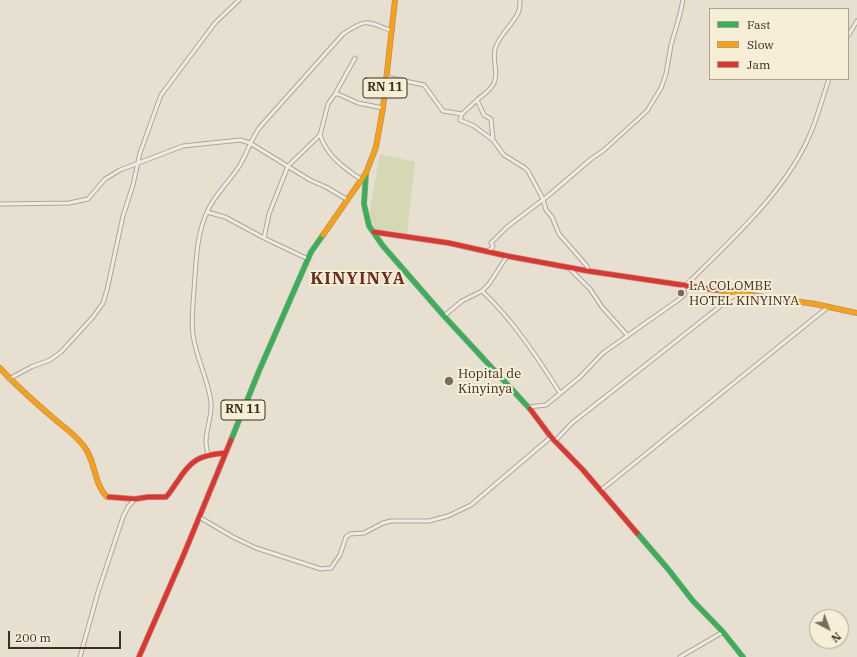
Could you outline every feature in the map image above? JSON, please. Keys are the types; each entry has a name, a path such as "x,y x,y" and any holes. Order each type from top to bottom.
{"main road":[{"name":"RN 11","path":"139,657 308,259 320,238 366,174 376,147 383,108 395,0"},
{"path":"366,174 364,204 367,221 383,246 444,316 528,407 553,439 668,569 693,601 723,632 743,657"},
{"path":"374,232 449,243 568,268 828,307 857,313"},
{"path":"0,368 27,396 76,438 87,450 92,458 101,490 105,495 110,497 135,499 168,496 178,480 196,459 208,454 225,453"}],"street":[{"path":"9,379 32,367 50,360 61,352 93,317 103,303 123,216 133,185 140,153 161,95 215,24 239,0"},
{"path":"520,0 517,15 503,35 495,50 494,57 497,75 495,82 491,88 462,114 460,120 474,126 493,140 504,155 528,171 546,210 552,217 559,234 587,266 588,271"},
{"path":"488,252 493,246 492,243 500,234 604,150 647,111 661,88 683,0"},
{"path":"849,34 857,21"},
{"path":"208,454 206,442 210,422 211,403 197,356 193,334 192,316 197,251 207,212 235,173 250,143 260,128 343,34 358,24 365,22 392,31"},
{"path":"264,238 269,214 288,166 320,135 328,104 355,58"},
{"path":"386,77 424,85 443,111 462,114"},
{"path":"528,407 546,406 580,378 603,353 684,296 684,285 750,219 775,191 793,165 808,139 829,80"},
{"path":"335,94 358,103 383,108"},
{"path":"477,100 484,115 491,118 493,140"},
{"path":"320,135 323,144 334,158 343,167 362,180"},
{"path":"0,204 69,203 88,199 106,179 120,170 138,162 152,159 183,146 240,140 250,143 348,200"},
{"path":"207,212 225,217 308,259"},
{"path":"444,316 462,301 482,291 489,284 507,256"},
{"path":"568,268 590,289 602,307 628,336"},
{"path":"482,291 496,304 560,393"},
{"path":"199,517 233,537 256,548 321,569 330,568 340,555 346,537 350,534 364,533 383,523 391,521 429,521 448,516 471,505 737,293"},
{"path":"600,491 828,307"},
{"path":"80,657 98,592 123,517 128,507 135,499"},
{"path":"680,657 723,632"}],"green space":[{"path":"380,154 415,162 407,234 375,229 368,220"}],"traffic: fast":[{"path":"366,173 364,204 369,226 383,246 444,316 530,409"},
{"path":"231,440 259,371 311,252 323,235"},
{"path":"637,533 693,601 723,632 743,657"}],"traffic: slow":[{"path":"323,235 366,173 376,147 383,108 395,0"},
{"path":"716,290 815,304 857,313"},
{"path":"0,368 28,396 80,442 90,457 102,491 107,497 109,497"}],"traffic: jam":[{"path":"374,232 449,243 507,256 588,271 716,290"},
{"path":"530,409 551,437 583,470 637,533"},
{"path":"139,657 184,554 231,440"},
{"path":"109,497 135,499 166,497 187,468 196,460 208,455 225,453"}],"place":[{"name":"LA COLOMBE HOTEL KINYINYA","path":"681,293"},
{"name":"Hopital de Kinyinya","path":"449,381"}],"district":[{"name":"KINYINYA","path":"358,279"}]}
